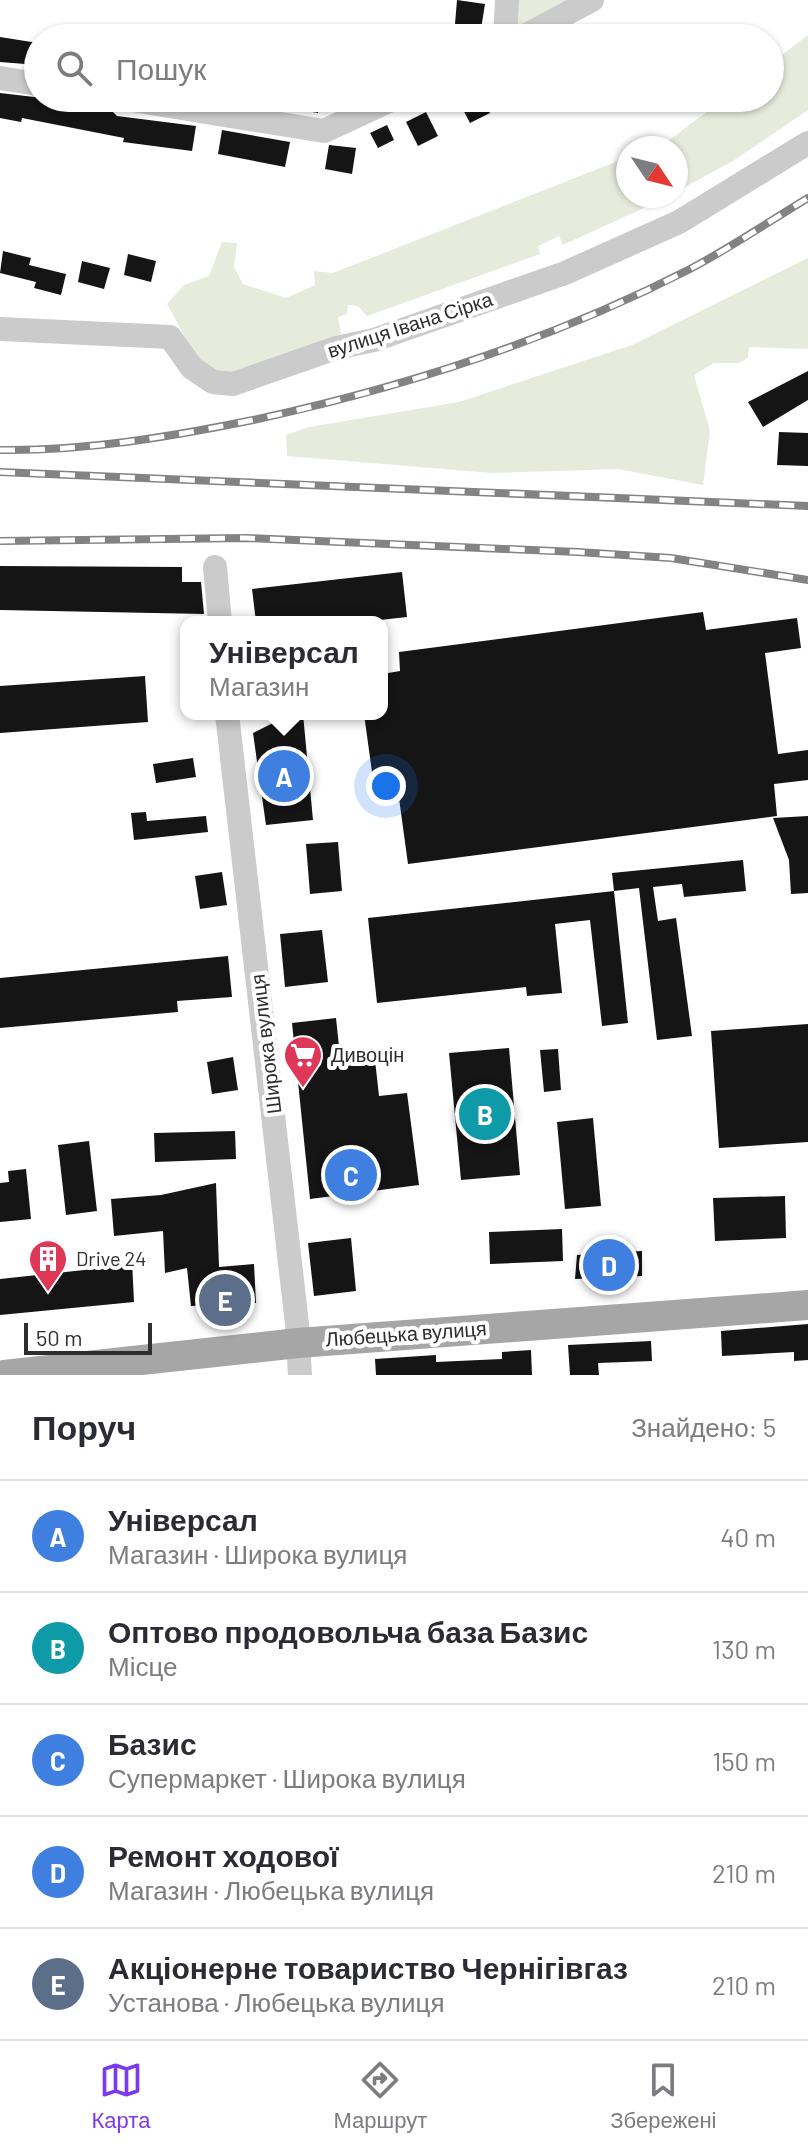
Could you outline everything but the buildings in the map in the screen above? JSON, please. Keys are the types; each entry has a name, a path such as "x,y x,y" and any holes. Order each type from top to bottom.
{"main road":[{"name":"Любецька вулиця","path":"4,1375 298,1343 808,1305"}],"street":[{"path":"506,24 507,0"},
{"path":"547,24 592,0"},
{"path":"0,78 24,82"},
{"path":"207,112 324,131 365,112"},
{"name":"вулиця Івана Сірка","path":"0,329 170,337 192,368 213,382 233,384 336,348 374,340 565,273 679,222 808,143"},
{"path":"215,567 219,616"},
{"name":"Широка вулиця","path":"228,720 300,1375"}],"shaded area":[{"path":"512,0 582,0 535,24 513,24"},
{"path":"808,35 808,110 733,161 688,185 688,136 675,136 706,112 784,112 784,53"},
{"path":"616,162 616,208 644,208 563,245 559,236 538,246 540,254 367,316 358,306 348,305 347,314 338,317 341,334 223,375 200,364 167,304 184,285 209,276 222,242 237,243 234,267 243,284 286,298 315,285 314,271 333,273"},
{"path":"808,258 808,349 749,347 748,358 739,363 714,363 694,375 710,431 703,485 618,469 492,473 287,456 286,435 309,427 459,402 632,345"}],"railway":[{"path":"0,450 96,445 190,432 309,407 420,377 530,340 636,295 703,262 808,198"},
{"path":"0,472 808,506"},
{"path":"0,541 246,538 578,552 671,558 808,580"}],"place":[{"name":"Універсал","path":"284,776"},
{"name":"Дивоцін","path":"303,1089"},
{"name":"Оптово продовольча база Базис","path":"485,1114"},
{"name":"Базис","path":"351,1175"},
{"name":"Ремонт ходової","path":"609,1265"},
{"name":"Drive 24","path":"48,1293"},
{"name":"Акціонерне товариство Чернігівгаз","path":"225,1300"}]}
